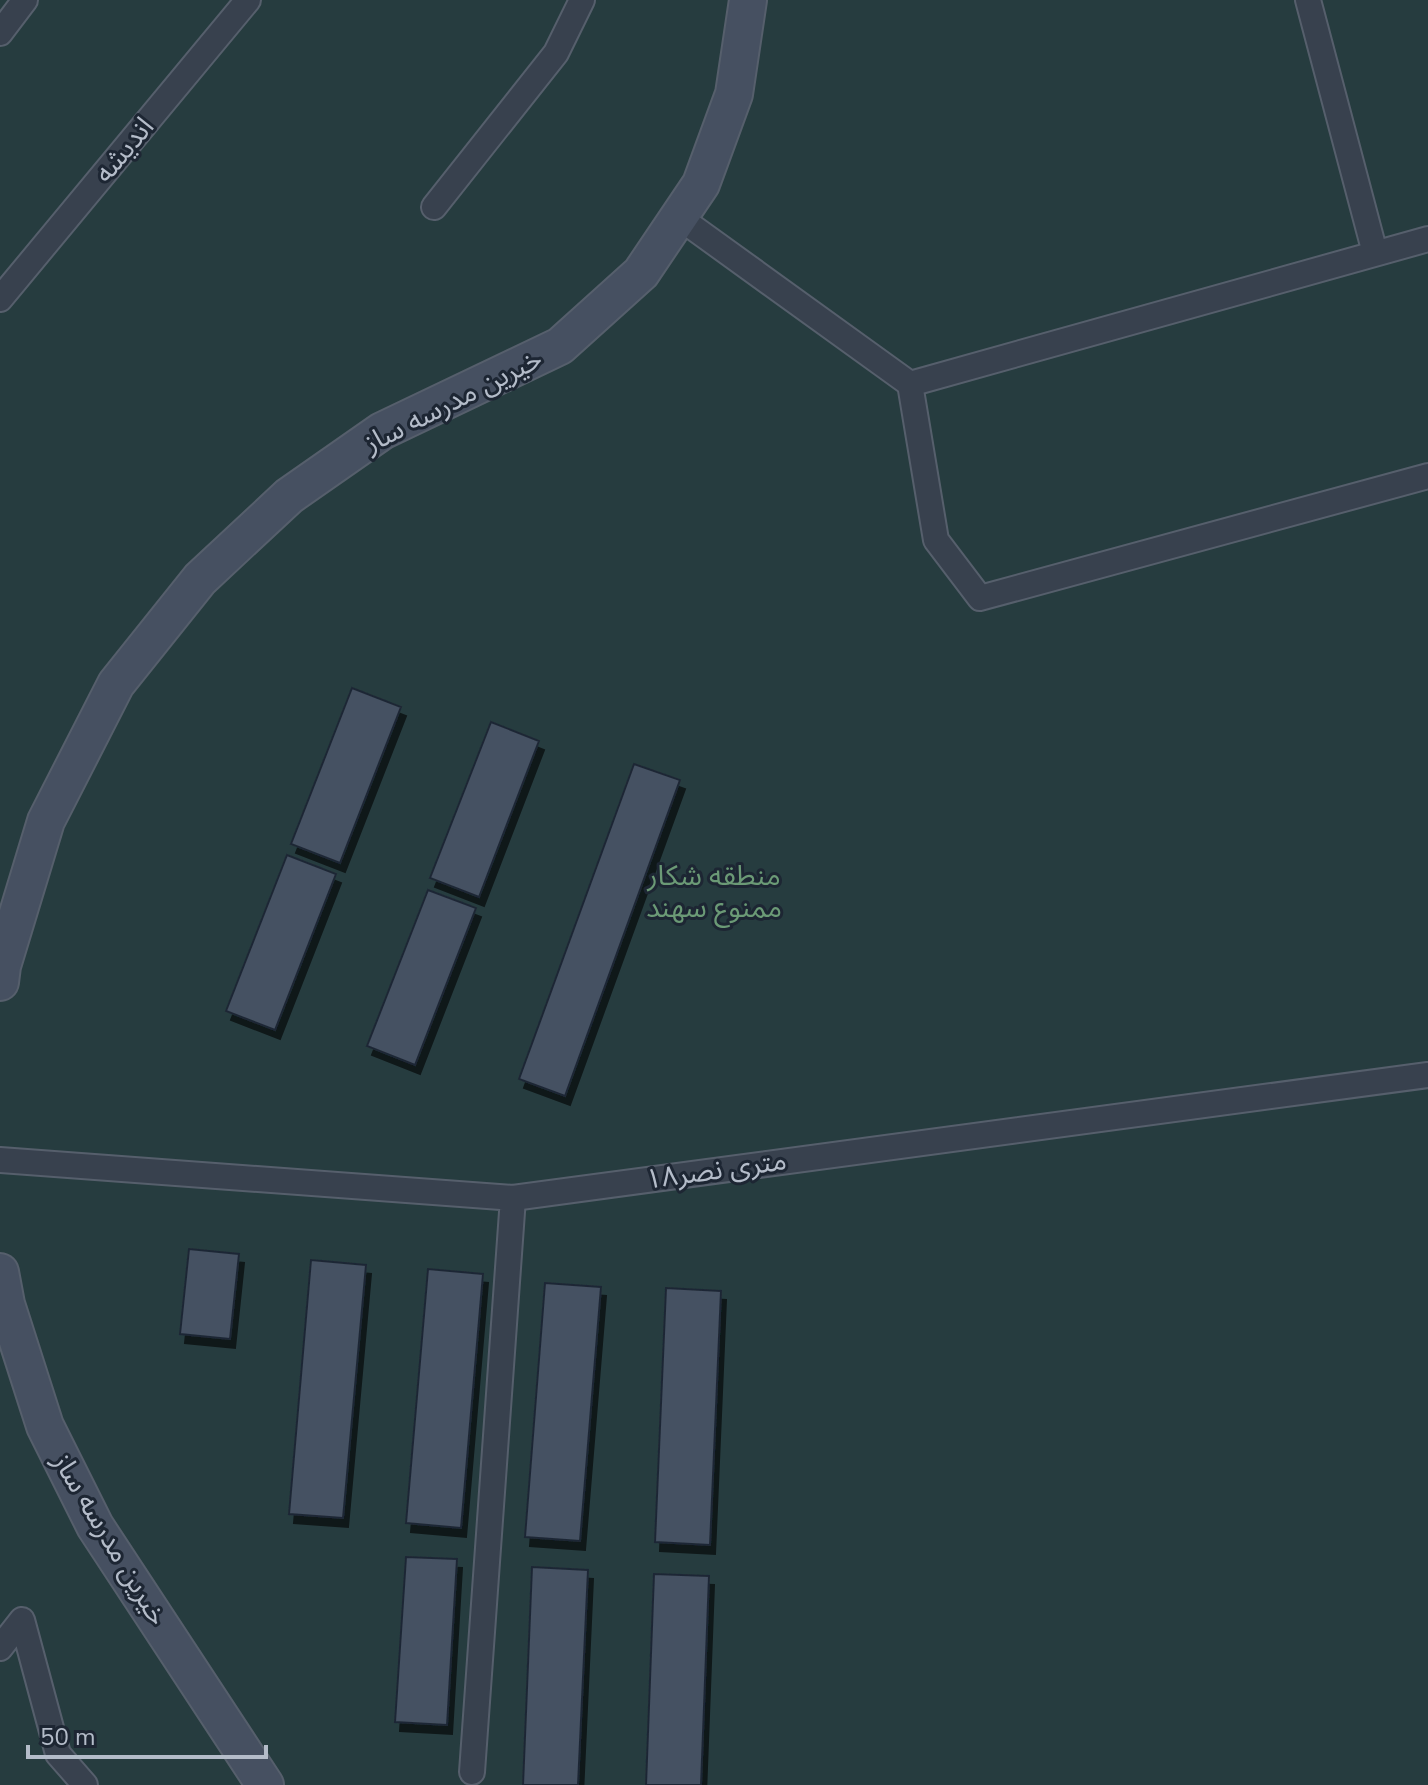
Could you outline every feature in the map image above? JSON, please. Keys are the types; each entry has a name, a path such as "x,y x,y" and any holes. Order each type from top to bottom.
{"street":[{"name":"اندیشه","path":"0,299 248,0"},
{"path":"434,207 556,53 582,0"},
{"name":"خیرین مدرسه ساز","path":"0,982 2,966 46,821 116,684 200,579 289,496 382,431 560,346 641,273 701,184 734,94 748,0"},
{"path":"1308,0 1375,253"},
{"path":"0,33 20,2"},
{"path":"680,218 910,384 936,540 980,598 1428,476"},
{"path":"910,384 1428,239"},
{"name":"۱۸متری نصر","path":"0,1160 513,1198 1428,1075"},
{"path":"472,1772 513,1198"},
{"name":"خیرین مدرسه ساز","path":"0,1272 6,1304 45,1426 95,1526 265,1785"},
{"path":"0,1648 22,1620 58,1754 85,1785"}],"green space":[{"name":"منطقه شکار ممنوع سهند","path":"0,0 1428,0 1428,1785 0,1785"}],"building":[{"path":"352,688 401,707 340,863 291,844"},
{"path":"491,722 539,741 479,897 430,878"},
{"path":"634,764 680,780 565,1096 519,1079"},
{"path":"287,855 336,874 275,1030 226,1011"},
{"path":"428,890 476,908 415,1065 367,1046"},
{"path":"189,1249 239,1254 230,1339 180,1334"},
{"path":"311,1260 366,1265 343,1518 289,1514"},
{"path":"428,1269 483,1274 461,1528 406,1523"},
{"path":"545,1283 601,1287 580,1541 525,1537"},
{"path":"666,1288 721,1291 710,1545 655,1542"},
{"path":"406,1557 457,1559 447,1725 395,1722"},
{"path":"532,1567 588,1570 578,1785 523,1785"},
{"path":"654,1574 709,1576 701,1785 646,1785"}]}
